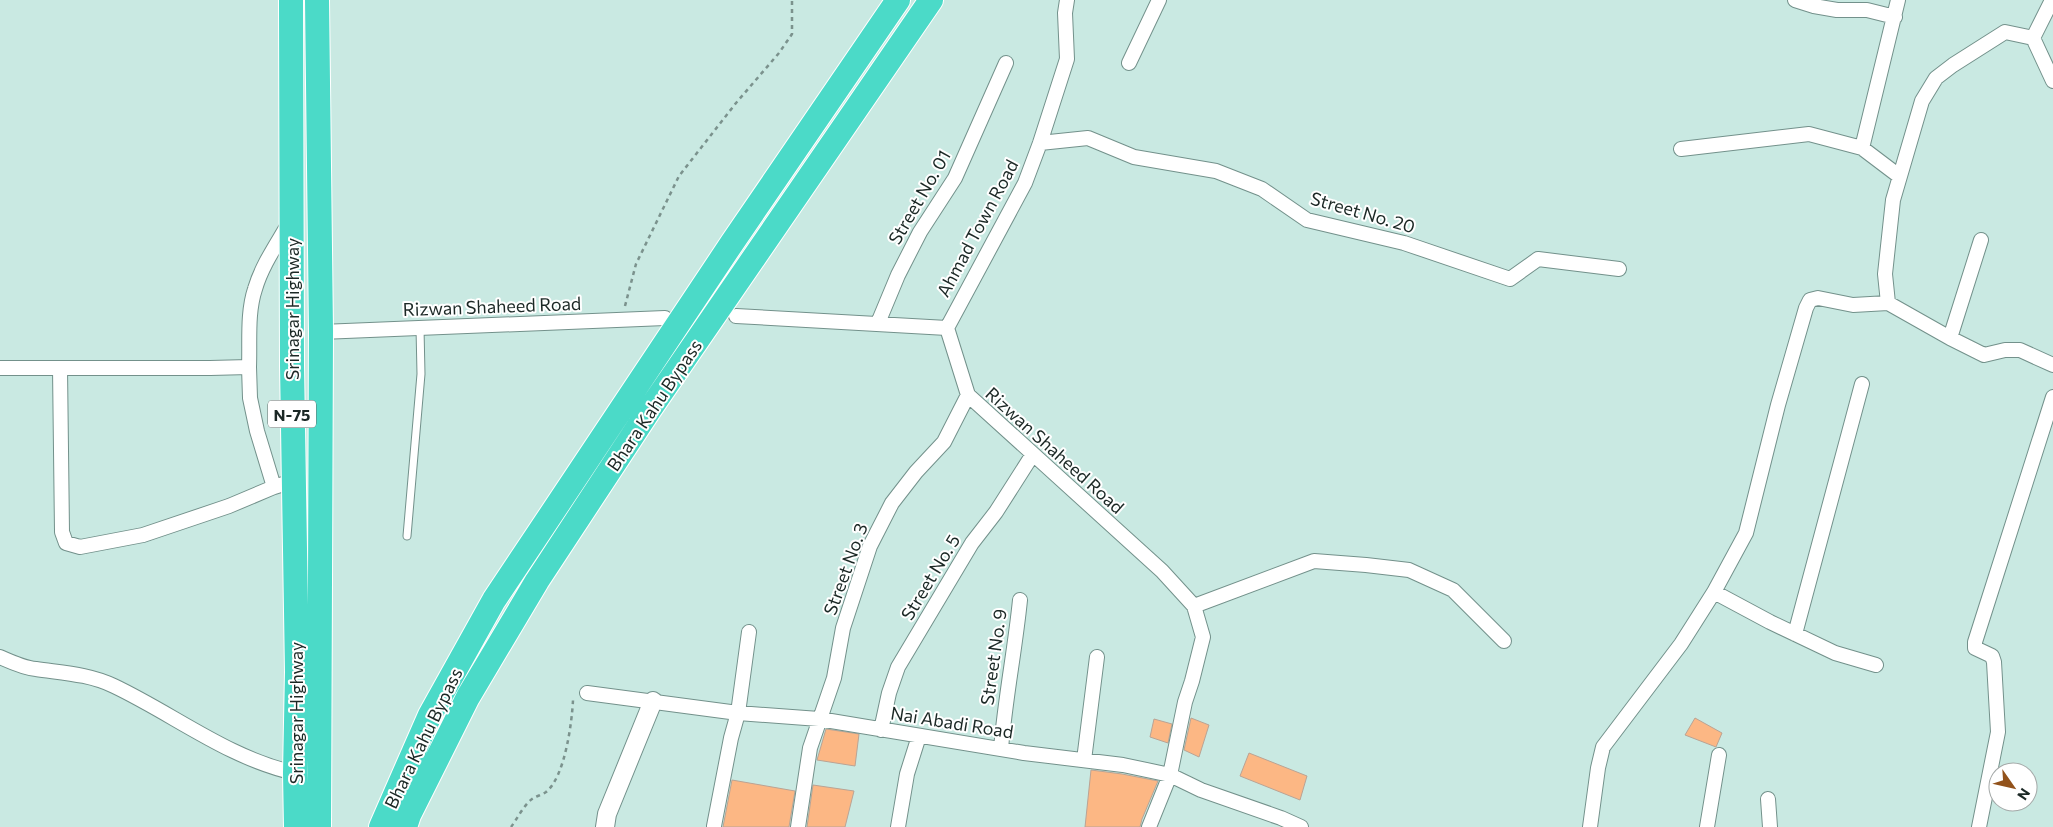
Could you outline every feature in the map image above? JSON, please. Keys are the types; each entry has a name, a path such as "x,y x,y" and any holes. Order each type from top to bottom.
{"highway":[{"name":"Srinagar Highway","path":"291,0 292,365 284,484 296,672 296,827"},
{"name":"Srinagar Highway","path":"317,0 321,332 319,827"},
{"name":"Bhara Kahu Bypass","path":"381,827 430,715 494,600 898,0"},
{"name":"Bhara Kahu Bypass","path":"405,827 409,815 468,697 537,580 650,409 931,0"},
{"path":"292,365 320,366"}],"street":[{"name":"Ahmad Town Road","path":"947,328 984,256 1025,183 1040,144 1067,59 1065,13 1067,0"},
{"path":"1129,63 1159,0"},
{"path":"1795,0 1837,10 1867,10 1895,17"},
{"path":"1862,148 1898,0"},
{"path":"2033,38 2052,0"},
{"path":"1888,303 1885,274 1893,200 1922,101 1936,78 1952,65 2005,32 2033,38"},
{"path":"2033,38 2053,81"},
{"name":"Street No. 01","path":"878,324 898,274 920,232 956,178 1006,63"},
{"path":"1681,149 1809,134 1862,148 1899,176"},
{"name":"Street No. 20","path":"1040,144 1088,138 1134,157 1216,171 1262,190 1307,220 1404,243 1510,279 1538,259 1619,269"},
{"path":"60,368 62,532 66,543 80,547 143,535 229,506 284,484 257,431 250,398 249,366 254,290 263,268 291,220"},
{"path":"1950,338 1981,240"},
{"path":"1590,827 1598,768 1603,747 1681,644 1714,592 1746,533 1778,405 1810,300 1818,298 1854,304 1888,303 1984,355 2005,350 2020,350 2053,365"},
{"path":"736,316 947,328"},
{"name":"Rizwan Shaheed Road","path":"321,332 664,318"},
{"name":"Rizwan Shaheed Road","path":"947,328 968,395 1162,572 1194,606 1203,637 1185,702 1170,775 1149,827"},
{"path":"0,368 210,368 249,366"},
{"path":"1795,634 1862,384"},
{"name":"Street No. 3","path":"820,719 834,678 844,628 870,546 892,503 916,472 944,442 968,395"},
{"path":"1979,827 1998,732 1994,662 1992,656 1975,648 1975,642 2053,397"},
{"name":"Street No. 5","path":"881,730 889,693 898,667 972,543 996,512 1033,454"},
{"path":"1194,606 1314,561 1366,565 1408,570 1453,590 1504,641"},
{"path":"1714,592 1836,653 1876,665"},
{"name":"Street No. 9","path":"1001,749 1004,706 1020,600"},
{"path":"714,826 731,738 738,713 749,632"},
{"path":"0,657 35,669 72,673 113,686 214,742 272,768 295,773"},
{"path":"1084,760 1097,657"},
{"name":"Nai Abadi Road","path":"587,693 738,713 820,719 1001,749 1123,765 1170,775 1201,790 1281,818 1301,827"},
{"path":"605,827 606,814 653,701"},
{"path":"798,827 810,748 820,719"},
{"path":"898,827 907,774 918,736"},
{"path":"1707,827 1719,755"},
{"path":"1768,799 1770,827"}],"lane":[{"path":"407,536 422,374 420,328"}],"path":[{"path":"621,319 636,264 679,176 736,103 779,53 792,34 792,0"},
{"path":"511,827 531,799 546,792 554,781 566,750 572,724 573,700 587,693"}],"building":[{"path":"1191,718 1209,725 1199,757 1184,750"},
{"path":"1695,718 1722,733 1716,747 1685,735"},
{"path":"1154,719 1172,724 1168,743 1150,737"},
{"path":"826,729 859,734 855,766 817,760"},
{"path":"1249,753 1307,776 1300,800 1240,776"},
{"path":"1091,770 1158,781 1140,827 1085,827"},
{"path":"732,780 795,791 789,827 723,827"},
{"path":"813,785 854,791 845,827 807,827"}]}
